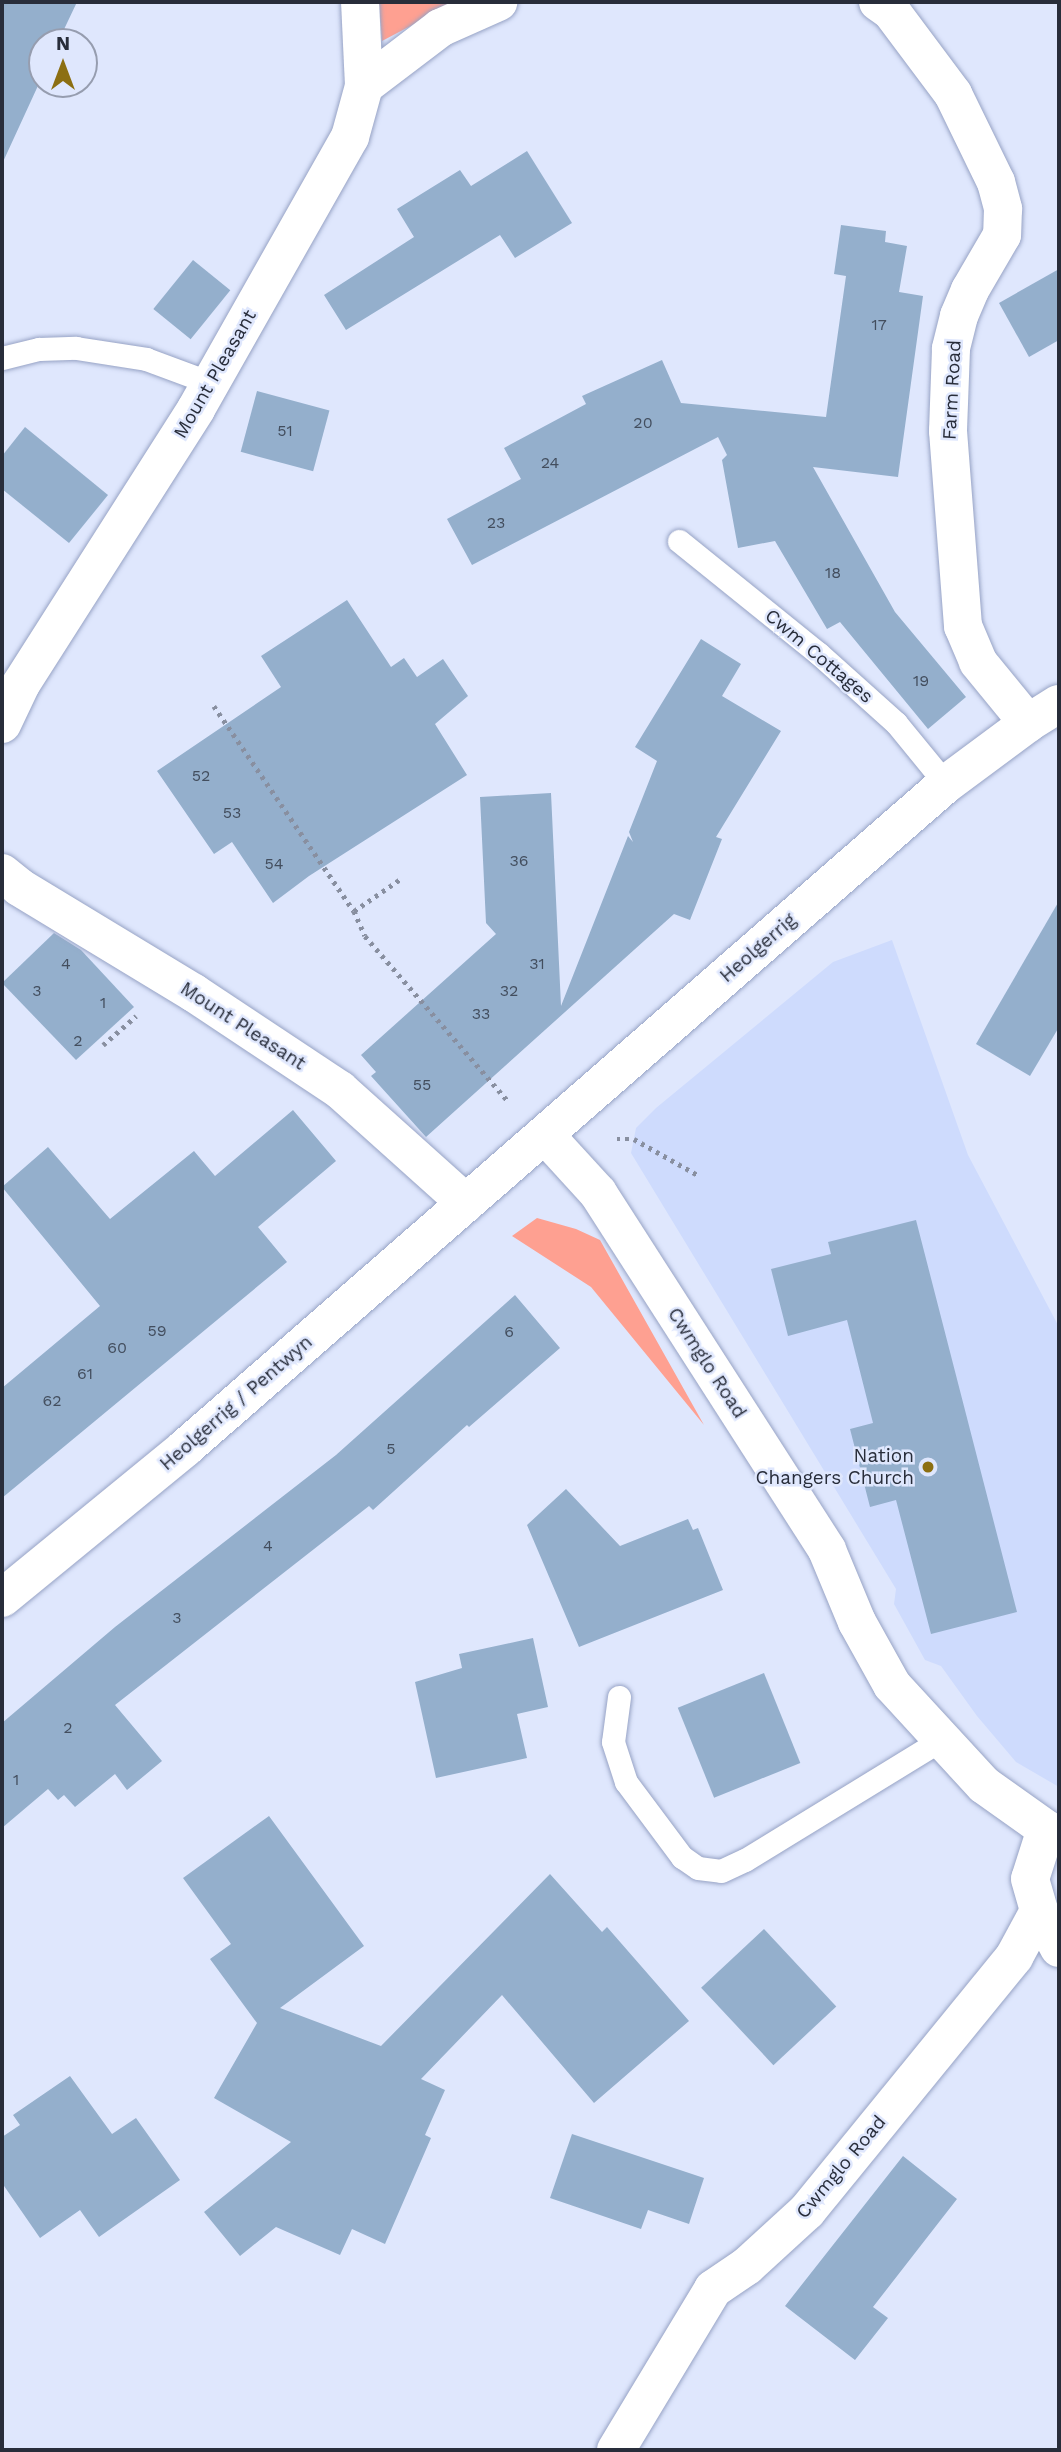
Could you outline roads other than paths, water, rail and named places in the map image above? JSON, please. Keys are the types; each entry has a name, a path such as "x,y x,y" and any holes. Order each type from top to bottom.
{"street":[{"name":"Mount Pleasant","path":"2,724 21,684 147,491 350,137 364,86 360,2"},
{"path":"364,86 440,28 498,2"},
{"name":"Farm Road","path":"878,2 891,11 953,94 996,182 1003,209 1002,235 970,290 959,316 951,349 948,431 963,626 978,662 1044,713"},
{"name":"Heolgerrig","path":"466,1203 544,1138 946,784 1044,713"},
{"name":"Mount Pleasant","path":"2,873 19,887 194,993 340,1090 466,1203"},
{"name":"Cwmglo Road","path":"544,1138 598,1193 821,1541 857,1622 892,1685 944,1738 984,1785 1053,1832 1030,1879 1039,1911 1059,1948"},
{"name":"Heolgerrig / Pentwyn","path":"2,1598 184,1448 466,1203"},
{"name":"Cwmglo Road","path":"616,2450 713,2289 747,2266 807,2211 1014,1957 1039,1911"}],"lane":[{"path":"2,358 39,349 76,348 146,359 211,383"},
{"name":"Cwm Cottages","path":"679,541 818,653 896,723 946,784"},
{"path":"619,1698 613,1742 626,1782 682,1857 698,1868 721,1871 745,1860 944,1738"}],"place":[{"name":"Nation Changers Church","path":"928,1467"}]}
